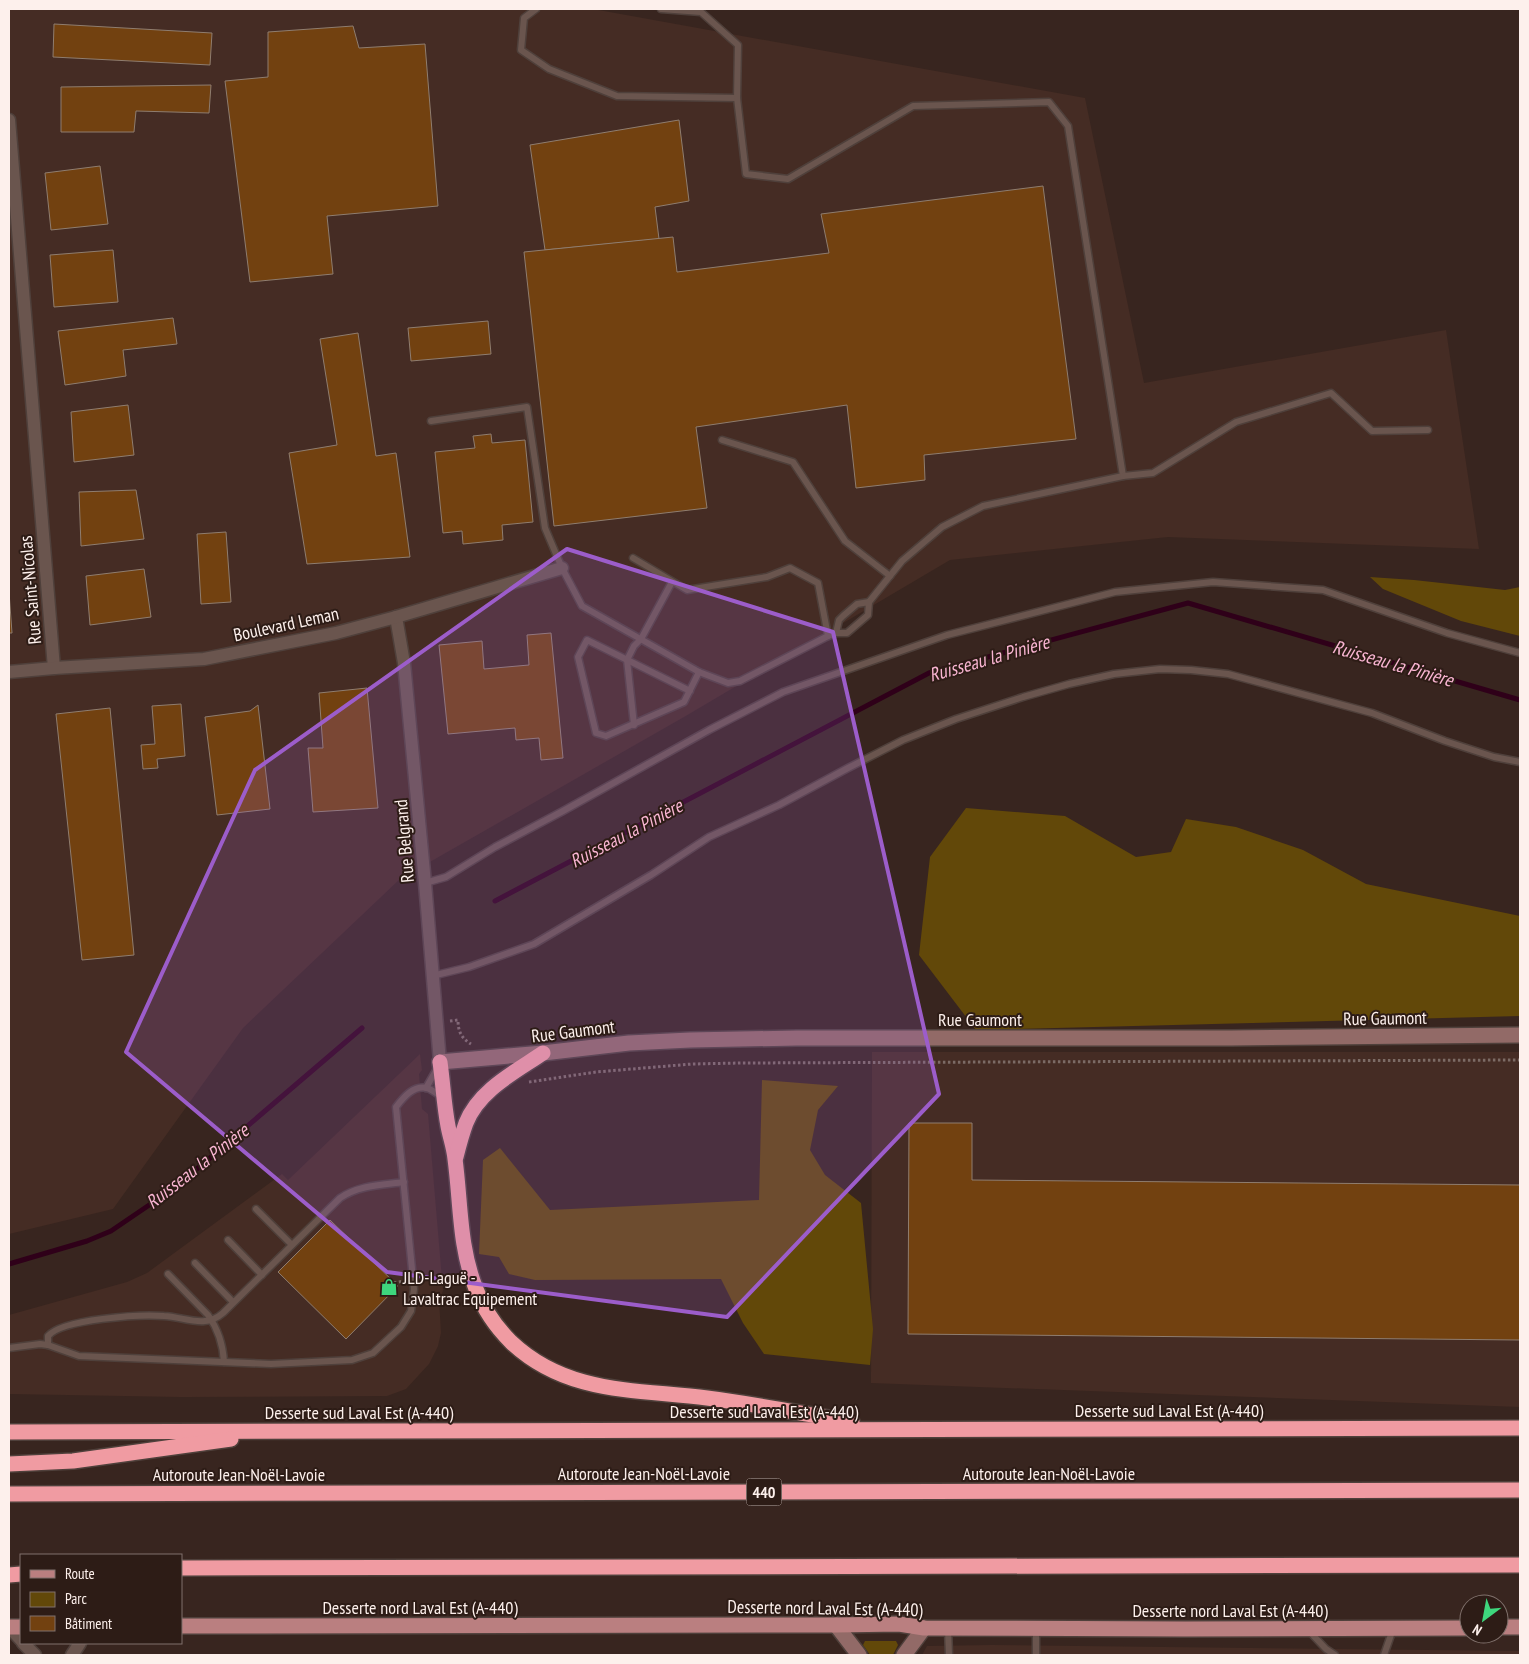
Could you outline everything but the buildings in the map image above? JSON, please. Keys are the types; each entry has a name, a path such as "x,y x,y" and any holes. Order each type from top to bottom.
{"highway":[{"path":"455,1158 466,1122 480,1100 496,1085 543,1054"},
{"path":"440,1062 448,1124 455,1158 462,1235 467,1261 476,1290 490,1318 517,1348 540,1364 575,1380 606,1387 707,1398 895,1429"},
{"name":"Desserte sud Laval Est (A-440)","path":"9,1432 1520,1428"},
{"path":"9,1464 73,1461 290,1431"},
{"name":"Autoroute Jean-Noël-Lavoie","path":"9,1494 1520,1490"},
{"path":"182,1568 1520,1565"}],"main road":[{"name":"Desserte nord Laval Est (A-440)","path":"182,1626 836,1626 899,1624 924,1628 1459,1628"}],"street":[{"name":"Rue Saint-Nicolas","path":"9,120 54,668"},
{"name":"Boulevard Leman","path":"9,672 204,658 336,633 562,568"},
{"name":"Rue Belgrand","path":"396,617 404,663 440,1062"},
{"name":"Rue Gaumont","path":"440,1062 543,1054 649,1042 754,1038 1232,1038 1520,1035"},
{"path":"836,1626 859,1655"},
{"path":"9,1627 20,1640"},
{"path":"904,1655 924,1628"},
{"path":"24,1644 35,1655"},
{"path":"72,1655 79,1644"}],"lane":[{"path":"536,9 524,18 521,50 549,69 617,96 737,98"},
{"path":"661,9 701,12 738,44 737,98 746,174 788,179 913,106 1049,102 1068,126 1123,476"},
{"path":"431,422 527,408 545,528 562,568 582,606 698,672 728,683 740,681 828,636 836,633 847,633 868,615 869,602 902,561 942,527 983,506 1123,476 1153,472 1236,422 1331,394 1372,431 1428,430"},
{"path":"722,440 793,462 845,542 890,576"},
{"path":"633,558 686,590 767,577 790,568 818,583 828,636"},
{"path":"634,725 626,660 634,646 641,640 672,582"},
{"path":"425,883 446,877 495,847 783,692 947,635 1115,592 1212,582 1323,590 1447,633 1520,653"},
{"path":"836,633 839,620 843,616 857,604 869,602"},
{"path":"690,691 587,640 578,657 596,733 606,736 684,702 690,691 698,672"},
{"path":"432,976 469,967 534,944 651,875 709,837 779,805 903,740 956,719 1023,697 1114,674 1168,670 1191,670 1228,674 1372,713 1445,741 1494,757 1520,762"},
{"path":"426,1088 440,1062"},
{"path":"9,1348 40,1344 78,1356 284,1364 352,1360 373,1353 390,1339 408,1318 413,1302 414,1289 396,1107 407,1093 412,1090 426,1088 445,1099"},
{"path":"48,1345 48,1336 52,1332 68,1325 140,1315 212,1321 340,1198 365,1187 404,1182"},
{"path":"256,1209 292,1245"},
{"path":"228,1240 262,1275"},
{"path":"195,1263 233,1302"},
{"path":"168,1274 212,1321 223,1347 224,1362"},
{"path":"948,1628 949,1655"},
{"path":"1036,1628 1036,1655"},
{"path":"1306,1628 1326,1649 1335,1655"},
{"path":"1384,1655 1394,1628"}],"path":[{"path":"458,1020 460,1033 463,1038 471,1044 478,1045"},
{"path":"524,1083 596,1072 741,1062 1520,1060"}],"highlighted area":[{"path":"567,549 833,632 939,1094 727,1317 387,1272 126,1052 255,770"}],"shaded area":[{"path":"9,9 593,9 1085,98 1144,383 1446,330 1479,549 1168,537 950,560 684,717 400,879 243,1028 113,1209 9,1234"},
{"path":"872,1052 1520,1052 1520,1407 871,1383"},
{"path":"420,1054 422,1070 419,1074 422,1109 428,1114 443,1291 439,1299 441,1333 438,1346 429,1364 406,1389 387,1396 181,1397 9,1394 9,1315 127,1282 147,1273 282,1174 288,1180"},
{"path":"992,1645 1520,1651 1520,1655 922,1655 927,1646"}],"green space":[{"path":"1370,577 1505,590 1520,587 1520,636 1461,621 1383,589"},
{"path":"966,808 1065,816 1136,857 1171,852 1186,819 1236,827 1303,850 1366,884 1520,916 1520,1016 976,1030 919,955 930,857"},
{"path":"762,1080 838,1086 818,1110 810,1150 825,1175 861,1203 873,1329 870,1365 764,1354 743,1323 721,1279 535,1280 509,1274 499,1257 479,1254 483,1160 500,1148 550,1210 759,1200"},
{"path":"865,1641 896,1641 898,1645 893,1655 870,1655 863,1645"}],"waterway":[{"name":"Ruisseau la Pinière","path":"495,901 929,673 1188,603 1520,700"},
{"name":"Ruisseau la Pinière","path":"9,1264 87,1241 111,1231 161,1197 203,1164 362,1028"}],"place":[{"name":"JLD-Laguë - Lavaltrac Equipement","path":"389,1287"}]}
